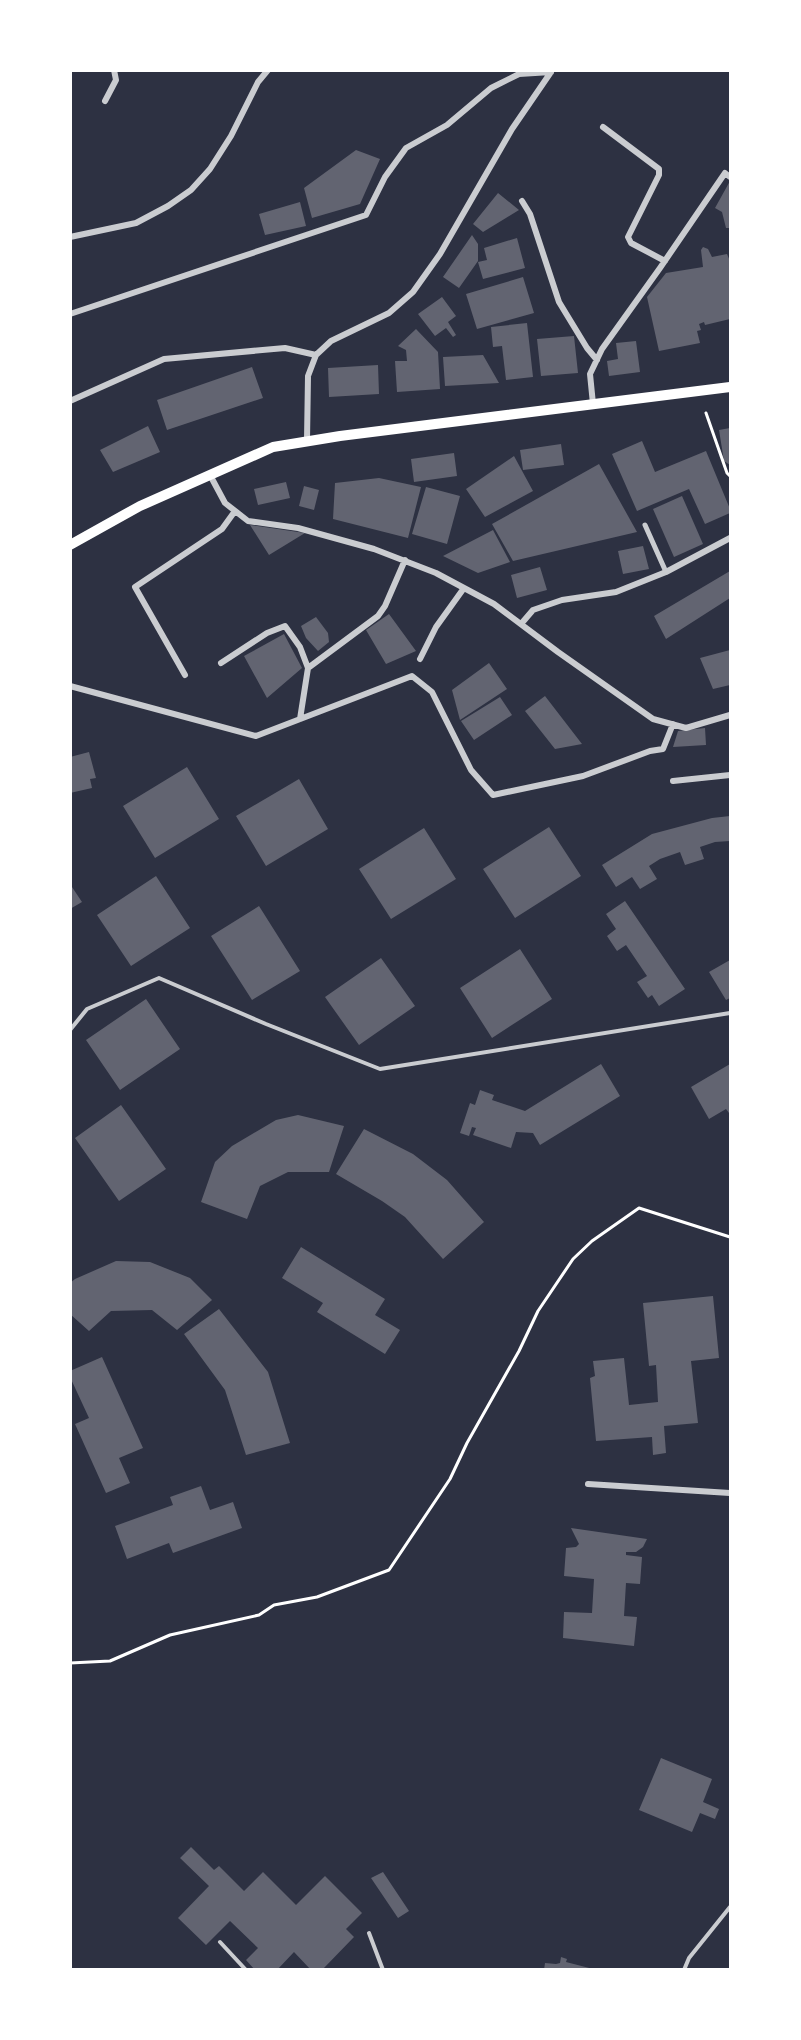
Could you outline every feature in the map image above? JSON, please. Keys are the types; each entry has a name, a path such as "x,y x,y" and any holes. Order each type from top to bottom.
{"main road":[{"path":"70,545 140,506 273,447 307,440 730,387"}],"street":[{"path":"105,101 116,80 114,70"},
{"path":"70,237 136,223 168,206 191,190 210,169 231,136 258,82 268,70"},
{"path":"70,314 366,215 385,177 406,148 447,125 491,88 519,74 551,71"},
{"path":"307,440 308,376 316,355 330,341 389,313 413,292 440,254 512,129 551,71"},
{"path":"603,127 659,169 659,175 628,237 631,243 665,261"},
{"path":"593,404 590,374 602,349 728,175"},
{"path":"522,201 530,214 559,302 597,360"},
{"path":"70,401 164,359 285,348 316,355"},
{"path":"210,475 225,503 248,521 298,528 374,549 436,573 494,604 653,719 686,728 730,715"},
{"path":"185,675 135,586 222,529 235,510"},
{"path":"645,525 666,572"},
{"path":"521,624 533,610 562,600 616,592 666,572 730,538"},
{"path":"308,668 378,616 385,606 405,560"},
{"path":"420,659 436,627 464,588"},
{"path":"221,663 267,633 285,626 300,647 308,668 300,719"},
{"path":"70,686 256,736 412,676 432,692 471,770 493,795 583,776 650,751 663,749 673,724"},
{"path":"673,781 730,775"},
{"path":"588,1484 730,1493"}],"lane":[{"path":"70,1030 87,1009 159,978 380,1069 730,1013"},
{"path":"684,1970 689,1958 730,1907"},
{"path":"369,1933 383,1970"},
{"path":"220,1942 246,1970"}],"path":[{"path":"706,413 730,476"},
{"path":"70,1663 111,1661 170,1635 259,1615 274,1605 317,1597 389,1570 450,1479 538,1311 573,1259 592,1241 639,1208 730,1237"}],"building":[{"path":"356,150 380,159 360,204 312,218 304,188"},
{"path":"730,181 730,228 726,228 722,212 715,208"},
{"path":"498,193 519,210 483,232 473,224"},
{"path":"300,202 306,226 265,235 259,214"},
{"path":"472,235 478,244 478,261 459,288 443,277"},
{"path":"517,238 525,268 483,279 478,262 487,260 484,248"},
{"path":"703,247 708,249 712,257 727,254 730,261 730,319 705,325 704,322 699,324 701,330 697,331 700,343 659,351 647,297 666,273 703,267 701,250"},
{"path":"523,277 534,313 477,329 466,294"},
{"path":"442,297 456,316 448,322 456,335 453,337 446,328 435,336 418,314"},
{"path":"527,323 533,377 506,380 502,346 493,347 491,327"},
{"path":"416,329 438,352 440,389 397,392 395,361 407,361 406,350 398,346"},
{"path":"574,336 578,373 541,376 537,339"},
{"path":"636,341 640,372 609,376 607,361 618,359 616,343"},
{"path":"483,355 499,383 445,386 443,357"},
{"path":"378,365 379,394 329,397 328,368"},
{"path":"252,367 263,398 167,430 157,400"},
{"path":"148,426 160,452 113,472 100,450"},
{"path":"730,428 730,465 724,461 719,430"},
{"path":"642,441 655,472 706,451 730,513 705,524 689,489 637,511 612,454"},
{"path":"561,444 564,465 523,470 520,450"},
{"path":"454,453 457,476 414,482 411,459"},
{"path":"514,456 533,491 485,517 466,489"},
{"path":"599,464 637,532 513,561 492,524"},
{"path":"379,478 421,487 408,538 333,519 335,483"},
{"path":"286,482 290,498 258,505 254,489"},
{"path":"304,486 319,490 314,510 299,506"},
{"path":"426,487 460,496 447,544 412,534"},
{"path":"682,496 703,544 674,557 653,509"},
{"path":"250,525 305,533 269,555"},
{"path":"493,530 510,562 478,573 443,556"},
{"path":"643,546 649,569 623,574 618,551"},
{"path":"540,567 547,590 517,598 511,575"},
{"path":"730,571 730,598 666,639 654,616"},
{"path":"389,614 416,651 386,664 366,630"},
{"path":"316,617 328,633 329,642 318,651 306,638 301,626"},
{"path":"284,634 302,668 267,698 244,656"},
{"path":"730,650 730,685 713,689 700,658"},
{"path":"489,663 507,689 460,720 452,690"},
{"path":"545,696 582,744 555,749 525,711"},
{"path":"500,697 512,715 474,740 461,721"},
{"path":"705,728 706,745 673,747 678,731"},
{"path":"89,752 96,778 90,779 92,788 70,793 70,757"},
{"path":"187,767 219,819 155,858 123,806"},
{"path":"299,779 328,829 266,866 236,816"},
{"path":"730,816 730,841 715,842 700,847 704,859 685,865 680,852 660,859 649,866 657,879 640,889 632,877 616,887 602,865 652,834 712,818"},
{"path":"549,827 581,876 515,918 483,869"},
{"path":"424,828 456,879 391,919 359,869"},
{"path":"156,876 190,928 131,966 97,915"},
{"path":"70,884 82,902 70,909"},
{"path":"625,901 685,989 659,1006 652,995 648,998 637,982 647,976 626,945 617,951 607,936 616,929 606,914"},
{"path":"259,906 300,971 252,1000 211,936"},
{"path":"520,949 552,999 492,1038 460,988"},
{"path":"381,958 415,1006 359,1045 325,997"},
{"path":"730,960 730,998 726,1000 709,972"},
{"path":"146,999 180,1049 120,1090 86,1040"},
{"path":"601,1064 620,1096 540,1145 533,1133 516,1132 511,1148 473,1135 476,1128 472,1127 469,1136 460,1133 470,1103 475,1105 480,1090 494,1095 492,1100 525,1111"},
{"path":"730,1064 730,1112 726,1109 709,1119 691,1087"},
{"path":"121,1105 166,1169 119,1201 75,1138"},
{"path":"298,1115 344,1126 329,1172 288,1172 260,1186 247,1219 201,1202 215,1162 232,1146 276,1120"},
{"path":"364,1129 413,1154 447,1180 484,1222 443,1259 405,1217 336,1174"},
{"path":"301,1247 385,1299 375,1315 400,1330 385,1354 317,1312 323,1303 282,1278"},
{"path":"116,1261 150,1262 190,1278 212,1300 177,1330 152,1310 111,1311 89,1331 70,1314 70,1283"},
{"path":"713,1296 719,1358 691,1361 698,1423 664,1426 666,1453 653,1455 652,1437 596,1441 590,1378 595,1376 593,1361 624,1358 629,1405 658,1402 656,1365 649,1366 643,1303"},
{"path":"219,1309 268,1372 290,1443 246,1455 225,1390 184,1334"},
{"path":"102,1357 143,1448 119,1458 130,1483 106,1493 75,1424 89,1418 70,1377 70,1371"},
{"path":"201,1486 210,1510 233,1502 242,1528 173,1553 169,1543 127,1559 115,1526 173,1505 170,1497"},
{"path":"571,1528 647,1539 643,1547 636,1552 626,1552 626,1555 642,1557 640,1584 626,1583 624,1616 637,1617 634,1646 563,1638 564,1612 592,1613 594,1579 564,1576 566,1548 576,1547 579,1544"},
{"path":"661,1758 712,1779 703,1802 719,1809 715,1819 700,1813 692,1832 639,1810"},
{"path":"191,1847 214,1870 219,1866 244,1891 263,1872 296,1905 325,1876 362,1913 346,1929 354,1937 322,1970 311,1970 294,1952 277,1970 255,1970 246,1960 258,1948 230,1921 206,1945 178,1918 209,1886 180,1858"},
{"path":"383,1872 409,1911 398,1918 371,1878"},
{"path":"561,1957 567,1959 566,1962 597,1970 544,1970 545,1963 560,1963"}]}
